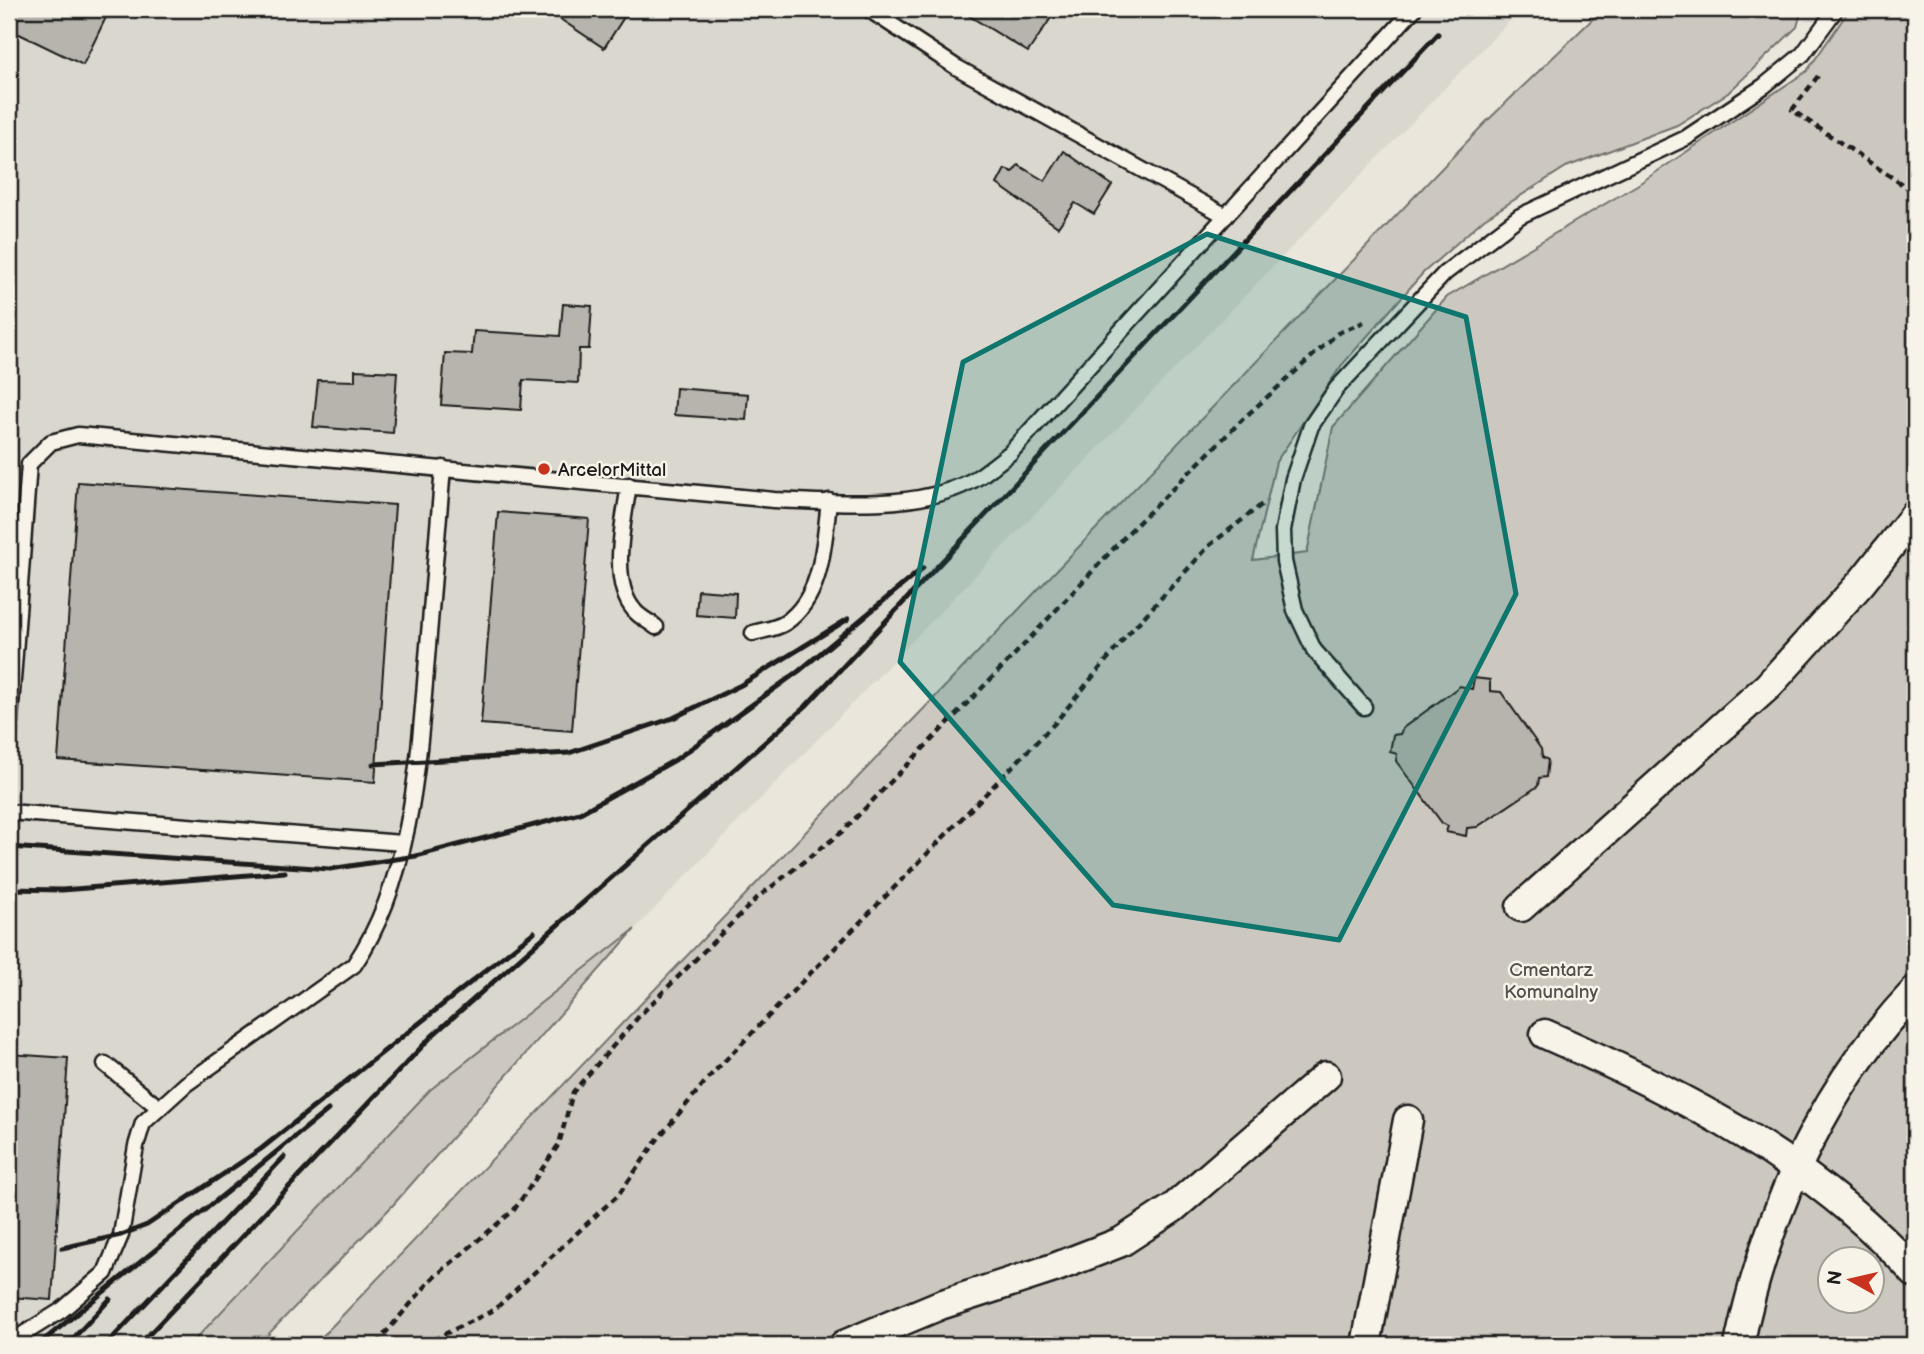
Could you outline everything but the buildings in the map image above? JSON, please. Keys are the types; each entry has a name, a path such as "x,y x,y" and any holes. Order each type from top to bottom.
{"street":[{"path":"1521,907 1768,685 1861,583 1915,515"},
{"path":"1739,1345 1771,1222 1797,1167 1855,1061 1915,991"},
{"path":"1545,1034 1605,1060 1727,1122 1797,1167 1843,1202 1915,1273"},
{"path":"844,1345 940,1305 1054,1268 1121,1242 1173,1208 1326,1076"},
{"path":"1366,1345 1408,1120"}],"lane":[{"path":"868,9 956,67 1226,216"},
{"path":"9,734 29,464 51,442 78,435 774,500 881,503 932,494 978,477 1010,453 1413,9"},
{"path":"1364,707 1314,650 1295,610 1284,561 1283,530 1293,479 1311,426 1337,388 1445,273 1520,216 1686,138 1753,93 1803,54 1836,9"},
{"path":"9,1343 62,1310 105,1273 121,1235 136,1146 143,1123 158,1107 354,965 370,942 382,912 402,843 418,762 443,468"},
{"path":"629,485 620,548 622,586 634,610 656,627"},
{"path":"753,633 783,625 803,607 816,582 829,501"},
{"path":"9,812 402,843"},
{"path":"105,1064 158,1107"}],"path":[{"path":"1823,70 1792,110 1915,193"},
{"path":"378,1345 432,1279 514,1210 559,1144 573,1092 641,1014 757,898 843,831 1129,532 1244,418 1338,333 1372,319"},
{"path":"422,1345 494,1310 620,1193 657,1140 710,1076 1054,724 1128,634 1210,545 1293,479"}],"highlighted area":[{"path":"1207,234 1466,317 1516,594 1339,940 1113,905 900,662 963,362"}],"shaded area":[{"name":"ArcelorMittal","path":"9,9 1521,9 635,929 430,1090 190,1345 9,1345"}],"green space":[{"name":"Cmentarz Komunalny","path":"1603,9 1802,9 1797,27 1728,93 1677,125 1566,167 1484,219 1423,273 1341,366 1276,462 1253,560 1307,553 1333,427 1447,297 1637,185 1807,71 1850,9 1915,9 1915,1345 314,1345 1484,124"},
{"path":"635,929 393,1205 258,1345 190,1345 430,1090"}],"railway":[{"path":"139,1345 433,1035 806,706 1438,34"},
{"path":"9,847 330,869 416,856 580,813 675,760 799,671 923,568"},
{"path":"373,764 569,753 673,718 741,685 848,619"},
{"path":"9,889 62,890 285,872"},
{"path":"62,1248 121,1235 147,1225 261,1149 534,932"},
{"path":"38,1345 328,1110"},
{"path":"106,1345 284,1157"},
{"path":"67,1345 110,1299"}],"place":[{"name":"ArcelorMittal","path":"544,469"}]}
